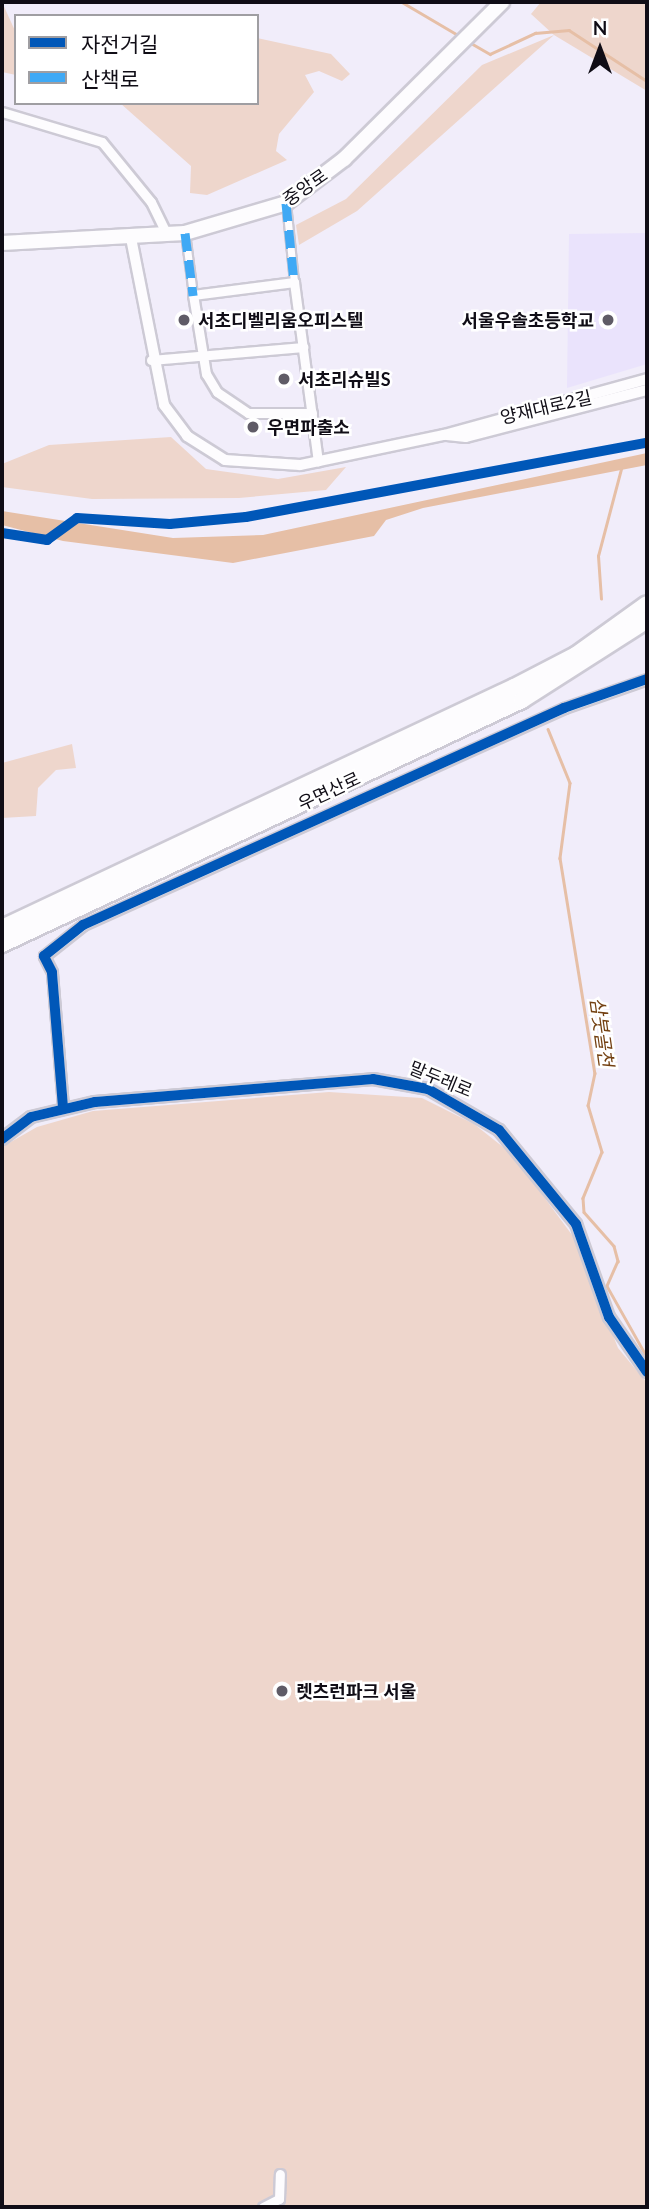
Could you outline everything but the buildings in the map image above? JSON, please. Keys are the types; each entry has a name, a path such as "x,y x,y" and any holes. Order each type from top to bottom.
{"highway":[{"name":"우면산로","path":"2,928 514,687 576,655 647,604"},
{"name":"우면산로","path":"2,944 522,700 647,620"}],"main road":[{"name":"중앙로","path":"2,243 185,233 286,203 344,159 502,2"}],"street":[{"path":"2,112 102,142 151,202 167,235"},
{"path":"286,203 318,461"},
{"path":"185,233 202,356 217,392 238,408 258,415 312,413"},
{"name":"양재대로2길","path":"131,238 151,360 169,415 211,455 255,467 318,461 444,435 647,379"},
{"path":"193,295 294,282"},
{"path":"151,360 303,347"},
{"name":"양재대로2길","path":"444,435 466,437 647,390"},
{"path":"63,1107 52,972 44,956 83,925 544,716 647,679"},
{"name":"말두레로","path":"2,1139 31,1117 63,1107 373,1079 399,1079 438,1094 499,1130 576,1224 609,1317 647,1372"},
{"path":"263,2207 279,2199 280,2174"}],"shaded area":[{"path":"2,2 14,29 14,75 2,72"},
{"path":"541,2 647,2 647,91 554,35 531,14"},
{"path":"554,35 357,211 299,245 296,225 346,199 482,65"},
{"path":"259,38 331,54 350,74 342,81 319,71 305,75 314,92 279,134 276,151 287,160 207,195 190,193 191,166 122,105 259,105"},
{"name":"서울우솔초등학교","path":"647,233 647,364 567,388 569,234"},
{"path":"171,437 206,469 278,479 346,467 326,490 239,498 92,499 2,487 2,464 49,445"},
{"path":"647,453 647,465 423,508 386,520 374,536 233,563 63,541 2,525 2,511 173,538 263,535"},
{"path":"72,744 76,768 56,770 38,788 36,816 2,818 2,763"},
{"name":"렛츠런파크 서울","path":"329,1092 422,1098 474,1124 513,1155 575,1239 618,1348 647,1383 647,2207 2,2207 2,1147 37,1127 93,1111"}],"waterway":[{"path":"402,2 458,35"},
{"path":"471,43 490,54 535,33 569,30 647,81"},
{"name":"삼붓골천","path":"601,599 598,556 621,469"},
{"name":"삼붓골천","path":"548,729 570,783 560,858 595,1073 588,1105 602,1152 583,1198 584,1212 614,1246 618,1261 607,1286 647,1357"}],"marked path":[{"path":"286,203 294,282"},
{"path":"185,233 193,295"}],"cycle path":[{"path":"2,533 47,540 77,518 170,524 246,517 647,443"},
{"path":"63,1107 52,972 44,956 83,925 564,708 647,679"},
{"path":"2,1139 31,1117 95,1102 373,1079 428,1089 499,1130 576,1224 609,1317 647,1372"}],"place":[{"name":"서초디벨리움오피스텔","path":"184,320"},
{"name":"서울우솔초등학교","path":"608,320"},
{"name":"서초리슈빌S","path":"284,379"},
{"name":"우면파출소","path":"253,427"},
{"name":"렛츠런파크 서울","path":"282,1691"}]}
